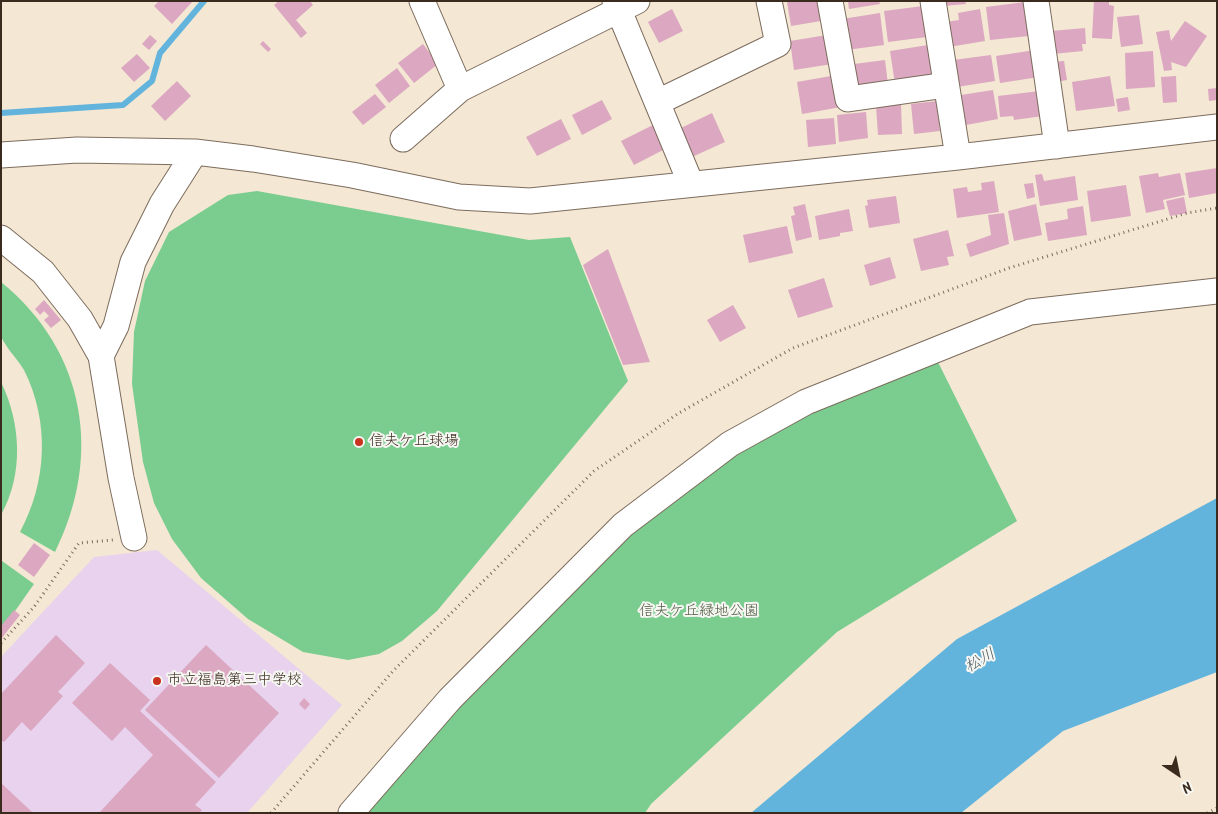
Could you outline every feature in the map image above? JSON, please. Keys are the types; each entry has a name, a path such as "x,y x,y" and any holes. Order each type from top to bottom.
{"street":[{"path":"422,1 460,89"},
{"path":"658,102 778,44 769,1"},
{"path":"830,1 848,99 946,85"},
{"path":"933,1 958,157"},
{"path":"1036,1 1058,146"},
{"path":"404,139 460,89 624,4 658,102 691,184"},
{"path":"1,155 77,150 195,152 352,175 459,197 530,201 958,157 1217,127"},
{"path":"101,356 116,326 133,262 162,204 195,152"},
{"path":"1,238 42,272 80,319 101,356 120,478 134,538"},
{"path":"351,813 450,699 623,525 730,444 806,402 1030,312 1217,291"}],"path":[{"path":"1,643 34,607 79,543 134,538"},
{"path":"1207,813 1217,808"}],"shaded area":[{"name":"市立福島第三中学校","path":"157,550 342,705 247,813 1,813 1,657 94,557"}],"green space":[{"name":"信夫ケ丘球場","path":"257,191 529,240 570,237 628,381 437,611 402,641 379,654 348,660 303,652 248,619 201,578 172,539 154,503 143,462 132,384 134,332 145,281 169,232 228,195"},
{"path":"1,282 30,309 52,340 68,372 78,407 81,443 79,479 70,516 55,552 20,532 36,493 42,452 41,431 38,410 24,370 4,343 1,335"},
{"name":"信夫ケ丘緑地公園","path":"936,358 1017,521 837,632 651,804 645,813 359,813 628,529 735,449 810,408"},
{"path":"1,382 13,414 17,448 14,483 1,515"},
{"path":"1,561 34,584 1,631"}],"water":[{"name":"松川","path":"1217,498 1217,672 1063,731 961,813 751,813 957,639"}],"building":[{"path":"159,1 193,1 172,24 154,6"},
{"path":"279,1 310,1 313,5 296,20 307,33 301,38 274,5"},
{"path":"824,1 819,10 821,21 791,26 787,2"},
{"path":"848,1 879,1 880,4 849,9"},
{"path":"942,1 965,1 966,4 943,6"},
{"path":"1094,1 1109,2 1109,5 1114,6 1112,39 1092,38"},
{"path":"1025,2 1029,36 990,40 986,7"},
{"path":"923,6 927,37 888,42 884,11"},
{"path":"672,9 683,31 659,43 648,22"},
{"path":"980,9 985,41 949,47 946,22 959,20 958,13"},
{"path":"880,13 884,45 846,50 842,19"},
{"path":"1139,15 1143,44 1121,47 1117,17"},
{"path":"1185,21 1207,36 1186,67 1171,62 1172,70 1164,71 1156,32 1169,30 1171,41"},
{"path":"1085,28 1086,44 1082,44 1083,51 1053,54 1051,31"},
{"path":"150,35 157,41 149,50 142,44"},
{"path":"827,35 832,64 794,70 790,41"},
{"path":"263,41 271,49 268,52 260,44"},
{"path":"423,44 438,64 414,83 398,63"},
{"path":"928,45 933,78 895,84 890,51"},
{"path":"1035,50 1039,77 1000,83 996,56"},
{"path":"1153,51 1155,87 1126,89 1125,53"},
{"path":"137,54 150,68 134,82 121,68"},
{"path":"991,55 995,81 957,87 953,60"},
{"path":"885,60 888,85 854,90 854,64"},
{"path":"1064,61 1067,80 1056,82 1052,62"},
{"path":"397,68 410,86 389,103 375,85"},
{"path":"831,76 832,86 837,85 841,107 802,114 797,82"},
{"path":"1110,76 1115,106 1076,111 1072,82"},
{"path":"1176,76 1177,102 1163,103 1161,77"},
{"path":"177,81 191,96 165,121 151,106"},
{"path":"1217,88 1217,100 1209,101 1208,89"},
{"path":"993,90 998,119 966,125 961,95"},
{"path":"1040,91 1043,116 1014,120 1013,116 1000,117 998,96"},
{"path":"375,94 386,107 363,125 352,112"},
{"path":"1128,97 1130,110 1118,112 1116,99"},
{"path":"602,100 612,119 582,135 572,115"},
{"path":"937,101 940,131 914,134 911,104"},
{"path":"901,104 902,134 878,135 876,106"},
{"path":"866,112 868,138 839,142 837,115"},
{"path":"712,113 725,142 692,157 679,129"},
{"path":"834,118 836,144 808,147 806,120"},
{"path":"561,119 571,139 537,156 526,137"},
{"path":"653,125 665,149 634,165 621,141"},
{"path":"1217,168 1217,193 1189,198 1185,173"},
{"path":"1158,173 1159,177 1180,173 1185,195 1163,200 1165,209 1146,213 1139,176"},
{"path":"1042,174 1044,181 1075,176 1078,200 1040,206 1035,175"},
{"path":"994,181 999,212 957,218 953,189 967,187 968,192 982,190 981,183"},
{"path":"1033,183 1035,197 1027,199 1024,184"},
{"path":"1126,185 1131,216 1091,222 1087,191"},
{"path":"896,196 900,223 869,228 865,206 868,205 867,200"},
{"path":"1184,197 1187,213 1170,216 1166,201"},
{"path":"805,204 812,237 796,241 791,216 795,215 793,207"},
{"path":"1036,204 1042,235 1014,241 1008,211"},
{"path":"1083,206 1087,235 1048,241 1045,223 1068,219 1067,209"},
{"path":"849,209 853,231 840,233 840,236 819,240 815,216"},
{"path":"1004,213 1009,244 970,257 966,244 991,235 988,215"},
{"path":"787,226 793,253 749,263 743,235"},
{"path":"948,230 954,256 947,257 949,265 921,271 913,239"},
{"path":"608,249 650,362 623,365 583,265"},
{"path":"890,257 896,278 870,286 864,265"},
{"path":"824,278 833,307 798,318 788,290"},
{"path":"44,300 61,320 51,328 44,320 49,316 44,311 40,315 35,309"},
{"path":"733,305 746,328 720,342 707,320"},
{"path":"34,543 50,555 34,577 18,565"},
{"path":"14,610 20,615 1,639 1,626"},
{"path":"56,635 85,663 58,692 63,696 31,731 22,722 4,742 1,740 1,694"},
{"path":"206,645 279,713 219,778 145,710"},
{"path":"110,663 150,700 140,711 216,782 195,805 202,810 199,813 99,813 153,755 125,727 112,741 72,703"},
{"path":"304,698 310,704 305,710 299,704"},
{"path":"1,783 33,813 1,813"}],"waterway":[{"path":"1,113 123,105 152,81 160,53 204,1"}],"place":[{"name":"信夫ケ丘球場","path":"359,442"},
{"name":"市立福島第三中学校","path":"157,681"}]}
